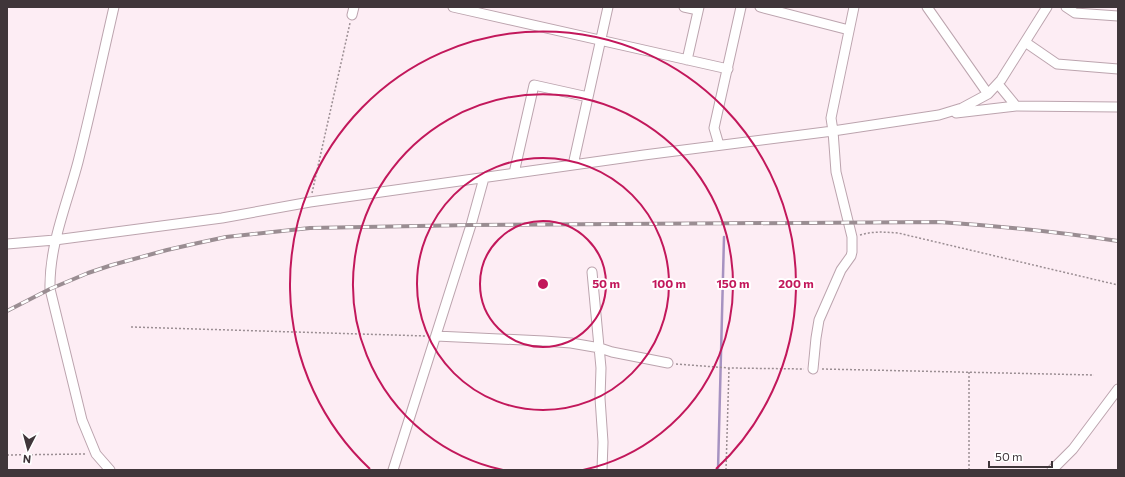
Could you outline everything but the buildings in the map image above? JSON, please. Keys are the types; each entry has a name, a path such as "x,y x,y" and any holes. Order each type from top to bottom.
{"street":[{"path":"110,470 96,454 82,420 50,290 50,278 55,240 78,163 114,7"},
{"path":"453,7 488,11 601,40 728,69"},
{"path":"573,165 608,7"},
{"path":"684,7 698,9 687,60"},
{"path":"719,145 714,128 741,7"},
{"path":"760,7 849,30"},
{"path":"813,369 819,320 842,270 851,256 852,237 836,172 831,114 854,7"},
{"path":"927,7 988,94"},
{"path":"939,115 962,108 988,94 1001,80 1047,7"},
{"path":"1066,7 1074,13 1118,16"},
{"path":"1025,42 1057,64 1118,69"},
{"path":"998,84 1016,106"},
{"path":"514,173 534,85 588,97"},
{"path":"7,244 55,240 222,218 310,202 719,145 833,131 939,115 1016,106 1118,107"},
{"path":"393,470 484,178"},
{"path":"592,272 600,348 600,398 603,442 602,470"},
{"path":"436,336 571,343 668,363"},
{"path":"1052,470 1073,449 1118,389"}],"path":[{"path":"310,202 353,11"},
{"path":"852,237 883,231 1118,285"},
{"path":"131,327 436,336"},
{"path":"668,363 729,368 1094,374"},
{"path":"726,470 729,368"},
{"path":"969,372 969,470"},
{"path":"7,454 96,454"}],"waterway":[{"path":"718,470 724,237"}],"railway":[{"path":"7,311 50,289 88,273 112,265 167,250 226,237 310,228 471,225 939,222 984,225 1118,241"}]}
